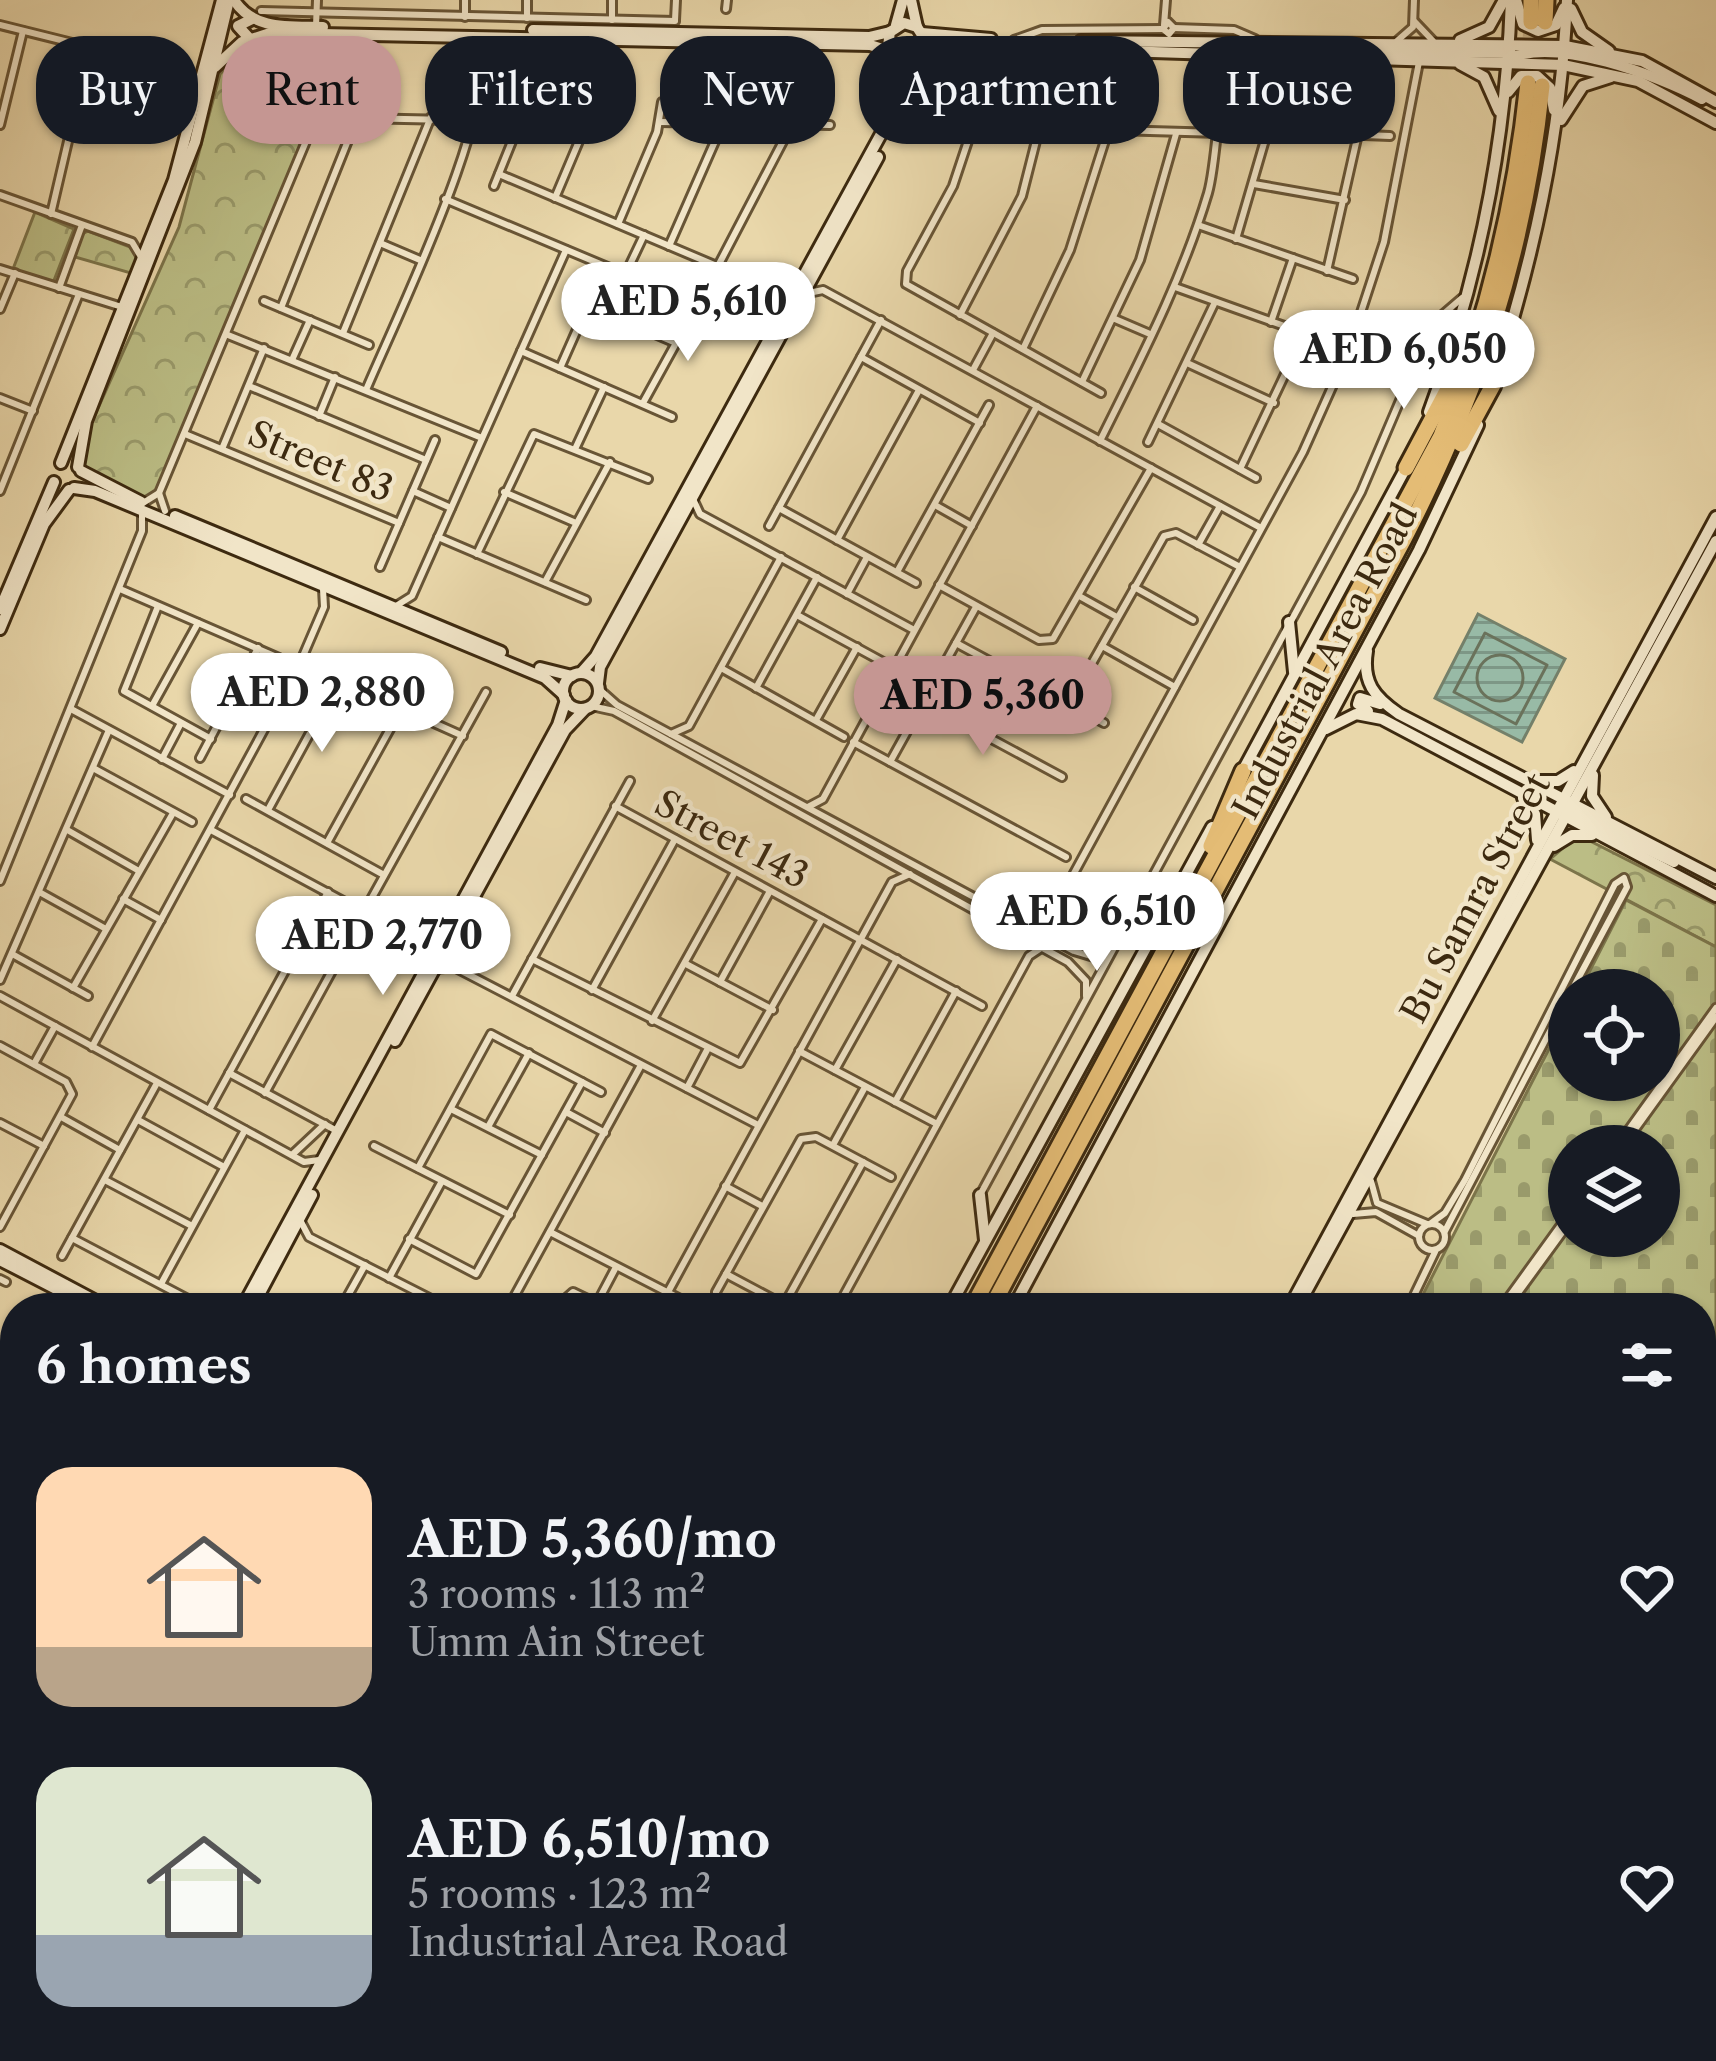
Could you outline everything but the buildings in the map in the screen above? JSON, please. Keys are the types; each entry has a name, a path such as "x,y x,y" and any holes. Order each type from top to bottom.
{"highway":[{"path":"1531,0 1538,22 1546,0"},
{"name":"Industrial Area Road","path":"977,1293 1420,479 1487,310 1535,85 1532,182 1507,290 1466,412 1404,539 999,1293"},
{"path":"1406,468 1487,310"},
{"path":"1404,539 1492,385"},
{"path":"1186,910 1243,771"}],"street":[{"path":"0,629 44,524 80,469 86,421 171,211 228,0 256,15 313,25 892,29 976,36"},
{"path":"316,0 313,25 317,36"},
{"path":"465,0 465,17"},
{"path":"526,18 527,0"},
{"path":"612,0 612,20"},
{"path":"676,0 676,27"},
{"path":"892,36 907,0"},
{"path":"907,0 919,36"},
{"path":"1167,0 1168,26"},
{"path":"1395,42 1411,31 1414,0"},
{"path":"1443,44 1489,28 1510,0 1523,24 1538,31 1556,25 1567,0"},
{"name":"Industrial Area Road","path":"958,1293 1406,468 1474,273 1502,120 1510,0"},
{"path":"1567,0 1582,32 1612,53 1661,68 1716,104"},
{"name":"Industrial Area Road","path":"1020,1293 1456,478 1492,385 1533,253 1556,131 1567,0"},
{"path":"247,36 238,26 256,15"},
{"path":"259,36 313,25 465,17 612,20 676,27"},
{"path":"1414,21 1443,44"},
{"path":"0,25 44,36"},
{"path":"313,25 332,34 472,36"},
{"path":"1025,36 1042,30 1168,26 1228,29 1248,36"},
{"path":"0,125 23,31"},
{"path":"636,40 859,44"},
{"path":"1395,43 1556,53 1635,68 1716,104"},
{"path":"1395,50 1612,53"},
{"path":"1395,59 1453,62 1508,53"},
{"path":"1564,55 1638,80 1716,123"},
{"path":"198,69 222,57"},
{"path":"1402,60 1412,78"},
{"path":"1049,938 1048,921 1261,528 1349,350 1384,242 1412,78 1422,61"},
{"path":"1453,62 1484,77 1502,120"},
{"path":"1,606 156,228 212,64"},
{"path":"0,68 13,71"},
{"path":"1502,120 1513,83 1533,75 1550,88 1556,131"},
{"path":"1556,131 1582,86 1609,77 1638,80"},
{"path":"198,86 201,91"},
{"path":"618,224 660,124"},
{"path":"343,333 425,132"},
{"path":"1159,132 1183,133"},
{"path":"1082,382 1115,319 1156,214 1177,133"},
{"path":"51,214 67,144"},
{"path":"142,506 159,493 306,144"},
{"path":"281,308 347,144"},
{"path":"366,390 467,144"},
{"path":"494,186 510,144"},
{"path":"555,198 578,144"},
{"path":"669,245 714,144"},
{"path":"718,266 781,144"},
{"path":"444,944 558,725 576,674 596,656 876,144"},
{"path":"250,1293 565,730 588,708 600,667 884,144"},
{"path":"967,144 953,187 905,276 909,287 1101,393"},
{"path":"960,315 1022,196 1035,144"},
{"path":"1023,350 1070,250 1104,144"},
{"path":"1100,441 1175,287 1198,225 1218,144"},
{"path":"1236,238 1264,144"},
{"path":"1327,271 1356,144"},
{"path":"499,174 758,283"},
{"path":"1252,184 1345,200"},
{"path":"0,195 132,242 142,262"},
{"path":"445,199 758,330 778,325"},
{"path":"59,288 82,225"},
{"path":"1198,225 1352,279"},
{"path":"132,242 156,228"},
{"path":"625,275 644,235"},
{"path":"380,243 420,260"},
{"path":"394,607 412,596 566,250"},
{"path":"1271,322 1293,258"},
{"path":"0,268 123,308"},
{"path":"816,272 823,290"},
{"path":"0,309 15,273"},
{"name":"Industrial Area Road","path":"980,1195 1377,459 1433,323 1460,301 1474,273"},
{"path":"560,368 598,281"},
{"path":"1175,287 1349,350"},
{"path":"803,295 823,290 1261,528"},
{"path":"0,491 79,294"},
{"path":"264,301 370,345"},
{"path":"1148,442 1214,302"},
{"path":"587,305 676,343"},
{"path":"643,404 697,305"},
{"path":"1115,319 1152,335"},
{"path":"292,360 310,320"},
{"path":"769,526 881,320"},
{"path":"758,330 765,347"},
{"path":"973,370 993,333"},
{"path":"228,334 482,438"},
{"path":"1240,469 1304,334"},
{"name":"Street 83","path":"223,449 264,348"},
{"path":"521,351 672,417"},
{"path":"861,357 980,423"},
{"path":"1187,363 1274,403"},
{"name":"Street 83","path":"320,416 335,377"},
{"name":"Street 83","path":"249,386 426,460"},
{"path":"576,447 604,387"},
{"path":"837,540 920,390"},
{"path":"0,398 34,411"},
{"path":"897,572 989,405"},
{"path":"826,819 823,799 1036,406"},
{"path":"1158,424 1256,478"},
{"name":"Street 83","path":"185,434 399,523"},
{"path":"476,554 534,434 648,479"},
{"name":"Street 83","path":"380,567 435,440"},
{"path":"544,582 610,462"},
{"path":"61,463 80,469 142,506 545,678 565,698 588,708 614,711 1072,965 1086,981 1084,1005"},
{"path":"939,585 1048,641 1062,631 1151,468"},
{"path":"54,482 142,506"},
{"name":"Street 83","path":"413,491 452,508"},
{"path":"504,492 577,523"},
{"path":"159,493 163,515"},
{"path":"692,498 700,514 914,630"},
{"path":"934,505 972,526"},
{"path":"0,881 120,590 142,531 142,506"},
{"path":"1198,545 1220,506"},
{"path":"778,508 916,583"},
{"path":"681,518 700,514"},
{"path":"142,531 163,515"},
{"path":"163,515 548,671 576,674 671,734 1080,954 1100,956 1116,945"},
{"name":"Bu Samra Street","path":"1592,759 1716,517"},
{"path":"1069,704 1164,536 1176,533 1240,567"},
{"path":"438,537 586,600"},
{"name":"Bu Samra Street","path":"1301,1293 1716,541"},
{"path":"847,594 867,556"},
{"path":"671,734 688,726 781,557"},
{"path":"756,688 817,577"},
{"path":"92,1047 300,664 324,607 322,585"},
{"path":"1134,587 1193,620"},
{"path":"120,590 279,658"},
{"path":"324,607 342,594"},
{"path":"412,596 417,616"},
{"path":"1081,597 1117,617"},
{"path":"158,606 124,692 211,739"},
{"path":"890,762 976,606"},
{"path":"796,615 894,668"},
{"path":"1289,622 1293,680"},
{"path":"152,706 198,623"},
{"path":"1369,641 1367,682 1378,699 1399,714"},
{"path":"956,643 1104,723"},
{"path":"1102,646 1175,687"},
{"path":"816,721 856,647"},
{"path":"200,758 258,648"},
{"path":"300,664 463,736"},
{"path":"721,668 844,736"},
{"path":"268,810 339,680"},
{"path":"1500,934 1626,685"},
{"path":"364,912 486,692"},
{"path":"1716,878 1613,824 1565,808 1516,791 1360,706 1360,698 1526,779 1565,808 1603,837 1716,896"},
{"path":"923,702 1062,778"},
{"path":"71,709 230,795"},
{"path":"327,843 401,710"},
{"path":"1319,735 1349,715 1382,719"},
{"path":"162,759 181,723"},
{"path":"688,726 693,746"},
{"path":"0,980 109,730"},
{"path":"854,742 1066,857"},
{"path":"1431,746 1463,755 1663,858 1700,869"},
{"path":"1526,779 1563,779 1592,759"},
{"path":"1592,759 1592,796 1613,824"},
{"path":"93,768 192,822"},
{"name":"Street 143","path":"512,996 630,781"},
{"path":"1516,791 1537,819 1540,853 1572,835 1603,837"},
{"path":"246,799 384,875"},
{"path":"805,807 823,799"},
{"name":"Street 143","path":"615,806 982,1006"},
{"path":"73,988 173,813"},
{"path":"67,830 139,871"},
{"path":"211,830 422,944 444,944"},
{"path":"592,990 675,839"},
{"name":"Bu Samra Street","path":"1302,1293 1396,1127 1540,853"},
{"path":"889,862 892,882"},
{"path":"652,1022 735,871"},
{"path":"1138,904 1171,889 1187,872"},
{"path":"550,1232 668,1292 892,882 910,874"},
{"path":"1573,969 1616,884 1624,878 1627,887 1583,969"},
{"path":"720,982 770,890"},
{"path":"209,1110 328,892"},
{"path":"41,893 106,929"},
{"path":"123,898 161,920"},
{"name":"Street 143","path":"707,1050 740,1064 822,919"},
{"path":"1030,928 1048,921"},
{"path":"308,929 388,973"},
{"path":"1024,937 1029,956"},
{"path":"422,944 432,965"},
{"path":"444,944 454,967"},
{"path":"845,1293 1029,956 1044,948"},
{"path":"266,1093 344,949"},
{"path":"1072,965 1080,962 1080,954"},
{"path":"14,955 88,996"},
{"path":"532,959 707,1050 687,1088"},
{"path":"836,1070 897,959"},
{"path":"685,963 773,1010"},
{"path":"432,965 454,967 758,1125"},
{"path":"259,1293 432,965"},
{"path":"895,1102 956,991"},
{"path":"0,996 304,1162 325,1157"},
{"path":"1635,1125 1716,1008"},
{"path":"1419,1285 1420,1240 1428,1224 1445,1213 1465,1180 1548,1017"},
{"path":"1636,1125 1716,1017"},
{"path":"34,1064 55,1026"},
{"path":"418,1168 491,1034 601,1091"},
{"path":"1415,1293 1548,1035"},
{"path":"0,1046 70,1086 71,1099 0,1227"},
{"path":"799,1051 937,1124"},
{"path":"488,1127 529,1053"},
{"path":"516,1293 641,1065"},
{"path":"229,1073 339,1132"},
{"path":"410,1239 476,1274 583,1082"},
{"path":"62,1256 157,1083"},
{"path":"833,1145 866,1087"},
{"path":"451,1108 542,1156"},
{"path":"566,1112 605,1133"},
{"path":"61,1117 120,1150"},
{"path":"137,1119 224,1167"},
{"path":"0,1124 44,1146"},
{"path":"291,1155 325,1124"},
{"path":"1396,1127 1370,1191 1377,1203 1444,1231"},
{"path":"160,1284 245,1130"},
{"path":"716,1292 801,1138 811,1136 833,1145 891,1177"},
{"path":"374,1146 510,1215"},
{"path":"304,1162 309,1185"},
{"path":"794,1293 862,1162"},
{"path":"104,1180 192,1226"},
{"path":"389,1278 442,1180"},
{"path":"725,1186 762,1206"},
{"path":"980,1195 983,1249"},
{"path":"0,1201 11,1206"},
{"path":"1336,1235 1353,1214 1365,1209 1438,1249"},
{"path":"300,1218 309,1237 419,1293"},
{"path":"286,1243 309,1237"},
{"path":"72,1238 177,1293"},
{"path":"1514,1293 1548,1244"},
{"path":"0,1250 82,1293"},
{"path":"1515,1293 1548,1250"},
{"path":"0,1260 64,1293"},
{"path":"349,1293 364,1265"},
{"path":"602,1293 616,1267"},
{"path":"726,1274 762,1293"}],"green space":[{"path":"220,74 222,144 302,144 156,492 143,499 83,467 87,433 179,227"},
{"path":"35,212 74,229 53,283 13,269"},
{"path":"88,231 133,248 139,256 134,274 75,257 81,234"},
{"path":"1571,841 1590,841 1716,905 1716,947 1550,859"},
{"path":"1626,900 1716,947 1716,1293 1424,1293 1548,1051 1548,1101 1680,1101 1680,969 1591,969"}],"water":[{"path":"1478,614 1565,659 1522,742 1435,698"}],"tunnel":[{"path":"1528,83 1531,22"}]}
